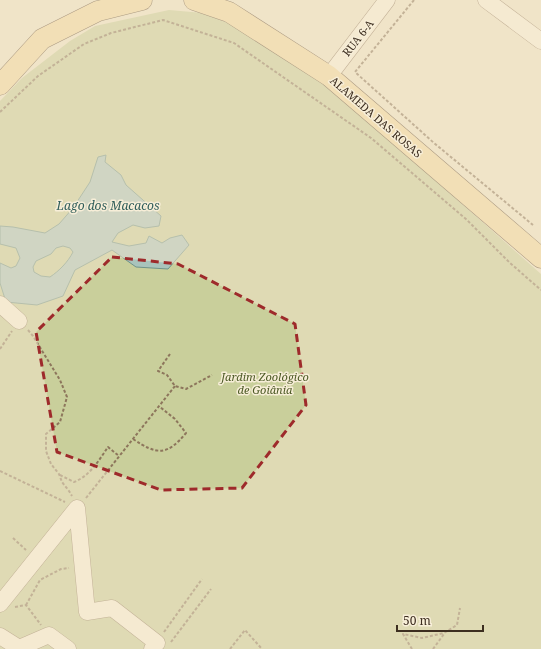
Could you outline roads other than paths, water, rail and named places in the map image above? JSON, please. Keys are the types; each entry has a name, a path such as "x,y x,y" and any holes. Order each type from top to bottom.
{"main road":[{"path":"0,85 42,39 98,11 142,0"},
{"name":"ALAMEDA DAS ROSAS","path":"194,0 229,12 329,76 541,258"}],"street":[{"name":"RUA 6-A","path":"329,76 387,0"},
{"path":"486,0 541,41"},
{"path":"0,304 19,321"},
{"path":"6,606 36,559 77,508 87,612 112,608 160,645"},
{"path":"0,636 19,648 49,635 68,649"}],"water":[{"name":"Lago dos Macacos","path":"106,155 105,162 121,175 126,185 161,216 159,226 145,228 133,225 118,233 112,242 129,246 146,243 149,236 162,243 170,238 182,235 189,245 168,269 136,267 112,250 75,270 63,296 37,305 6,302 0,283 0,263 11,268 16,266 20,258 16,248 0,244 0,226 45,233 59,224 73,208 90,182 98,157","holes":["63,246 70,248 73,252 69,259 50,277 41,276 34,272 33,267 36,261 51,254 56,248"]}],"park label":[{"name":"Jardim Zoológico de Goiânia","path":"265,383"}]}
